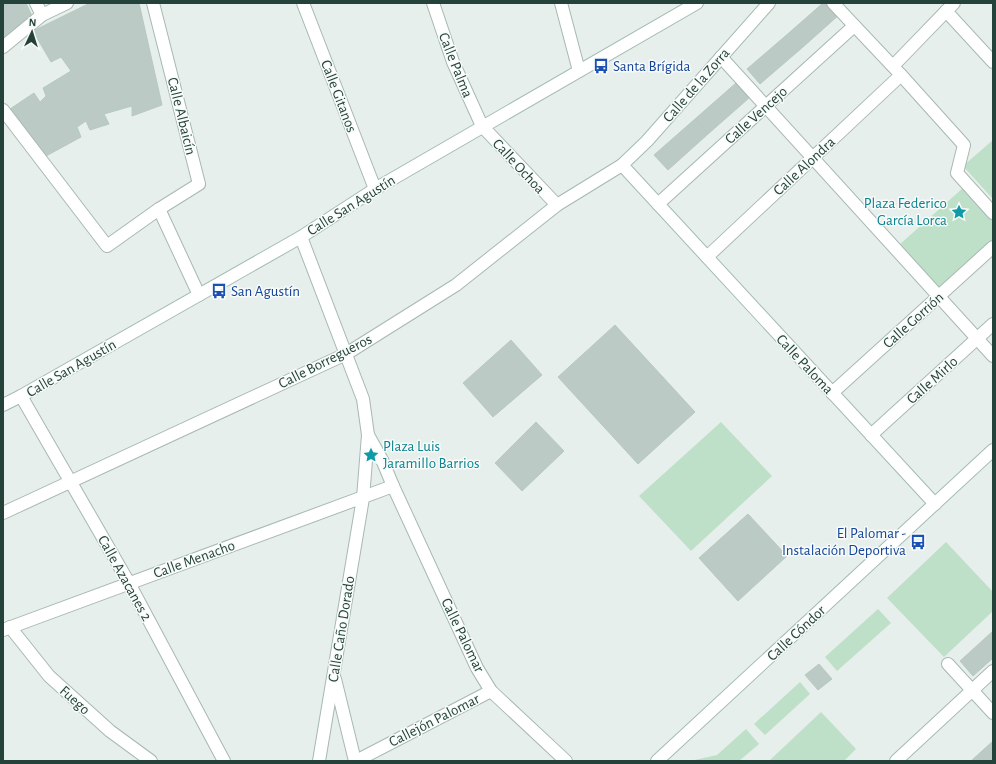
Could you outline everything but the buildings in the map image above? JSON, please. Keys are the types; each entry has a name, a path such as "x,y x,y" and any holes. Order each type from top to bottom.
{"street":[{"path":"36,3 42,15"},
{"path":"3,47 42,15 67,3"},
{"name":"Calle Albaicín","path":"152,3 199,184 159,209"},
{"name":"Calle Gitanos","path":"303,3 375,189"},
{"name":"Calle Palma","path":"433,3 453,62 482,126"},
{"path":"561,3 579,71"},
{"name":"Calle San Agustín","path":"3,405 301,237 375,189 698,3"},
{"name":"Calle de la Zorra","path":"622,165 647,141 769,3"},
{"path":"833,3 964,145 957,173 993,213"},
{"path":"950,7 993,62"},
{"name":"Calle Alondra","path":"707,257 812,158 897,71 950,7"},
{"name":"Calle Vencejo","path":"658,204 854,26"},
{"path":"721,57 993,356"},
{"path":"3,110 107,246 159,209 199,295"},
{"name":"Calle Ochoa","path":"482,126 557,205"},
{"name":"Calle Paloma","path":"622,165 935,504"},
{"name":"Calle Borregueros","path":"3,513 346,354 456,285 557,205 622,165"},
{"path":"301,237 363,399 368,435 363,498 393,486 383,462 368,435"},
{"name":"Calle Gorrión","path":"832,393 993,247"},
{"name":"Calle Mirlo","path":"871,435 993,324"},
{"name":"Calle Azacanes 2","path":"21,396 129,583 224,761"},
{"path":"935,504 993,450"},
{"name":"Calle Palomar","path":"393,486 477,668 491,691 566,761"},
{"name":"Calle Menacho","path":"6,628 363,498"},
{"name":"Calle Caño Dorado","path":"319,761 363,498"},
{"name":"Calle Cóndor","path":"662,759 935,504"},
{"name":"Fuego","path":"6,628 49,676 110,731 151,761"},
{"path":"948,664 993,713"},
{"path":"896,761 993,671"},
{"path":"334,674 355,761"},
{"name":"Callejón Palomar","path":"355,761 491,691"}],"green space":[{"path":"993,140 993,199 963,166"},
{"path":"963,188 993,221 993,239 938,288 899,245"},
{"path":"721,422 772,476 691,551 639,496"},
{"path":"946,542 993,592 993,611 944,657 887,598"},
{"path":"878,609 891,623 837,671 825,657"},
{"path":"800,682 810,694 765,735 754,724"},
{"path":"821,712 856,749 844,761 769,761"},
{"path":"746,729 759,744 739,761 690,761 717,755"}],"place":[{"name":"Santa Brígida","path":"601,66"},
{"name":"Plaza Federico García Lorca","path":"959,212"},
{"name":"San Agustín","path":"219,291"},
{"name":"Plaza Luis Jaramillo Barrios","path":"371,455"},
{"name":"El Palomar - Instalación Deportiva","path":"918,542"}]}
